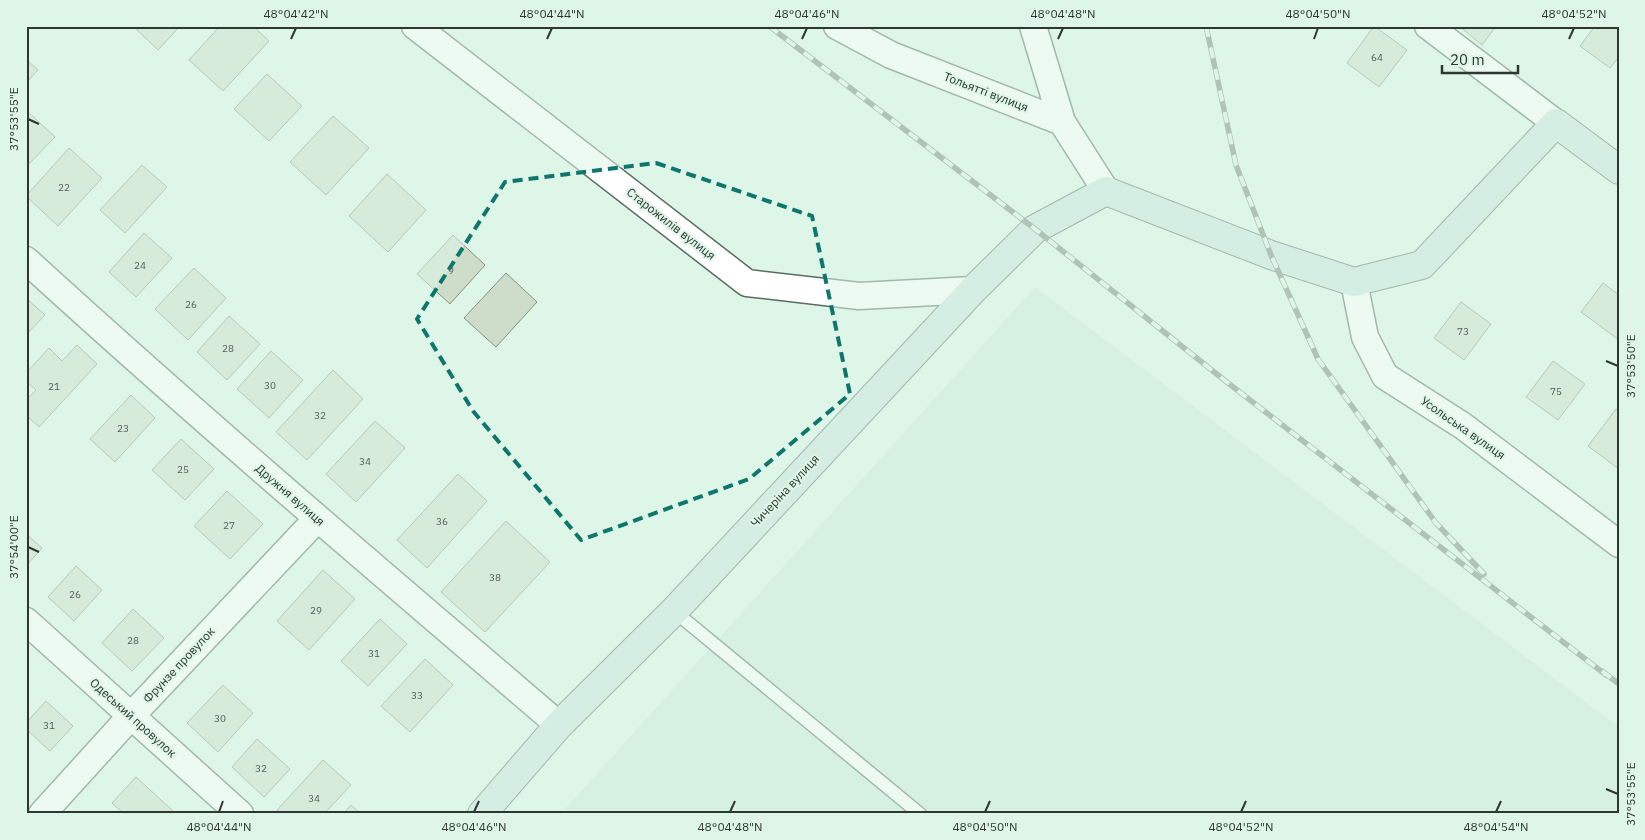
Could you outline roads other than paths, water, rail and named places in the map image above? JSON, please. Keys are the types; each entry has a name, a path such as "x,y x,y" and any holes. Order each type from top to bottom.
{"main road":[{"path":"1106,191 1270,255 1354,282 1422,265 1556,123 1619,170"},
{"name":"Чичеріна вулиця","path":"482,814 560,725 674,610 973,290 1035,229 1106,191"}],"street":[{"name":"Старожилів вулиця","path":"415,26 747,283 859,296 973,290"},
{"name":"Тольятті вулиця","path":"837,26 891,55 1062,122"},
{"path":"1032,26 1062,122 1106,191"},
{"path":"1443,31 1556,123"},
{"name":"Дружня вулиця","path":"26,260 132,357 317,519 560,725"},
{"name":"Усольська вулиця","path":"1354,282 1365,337 1386,376 1463,426 1619,544"},
{"name":"Фрунзе провулок","path":"42,814 131,716 317,519"},
{"name":"Одеський провулок","path":"26,620 240,814"}],"lane":[{"path":"674,610 920,814"}],"railway":[{"path":"769,26 1035,229 1228,383 1606,675"},
{"path":"1206,26 1236,165 1271,255 1318,359 1436,523 1484,574"},
{"path":"1602,671 1619,684"}]}
